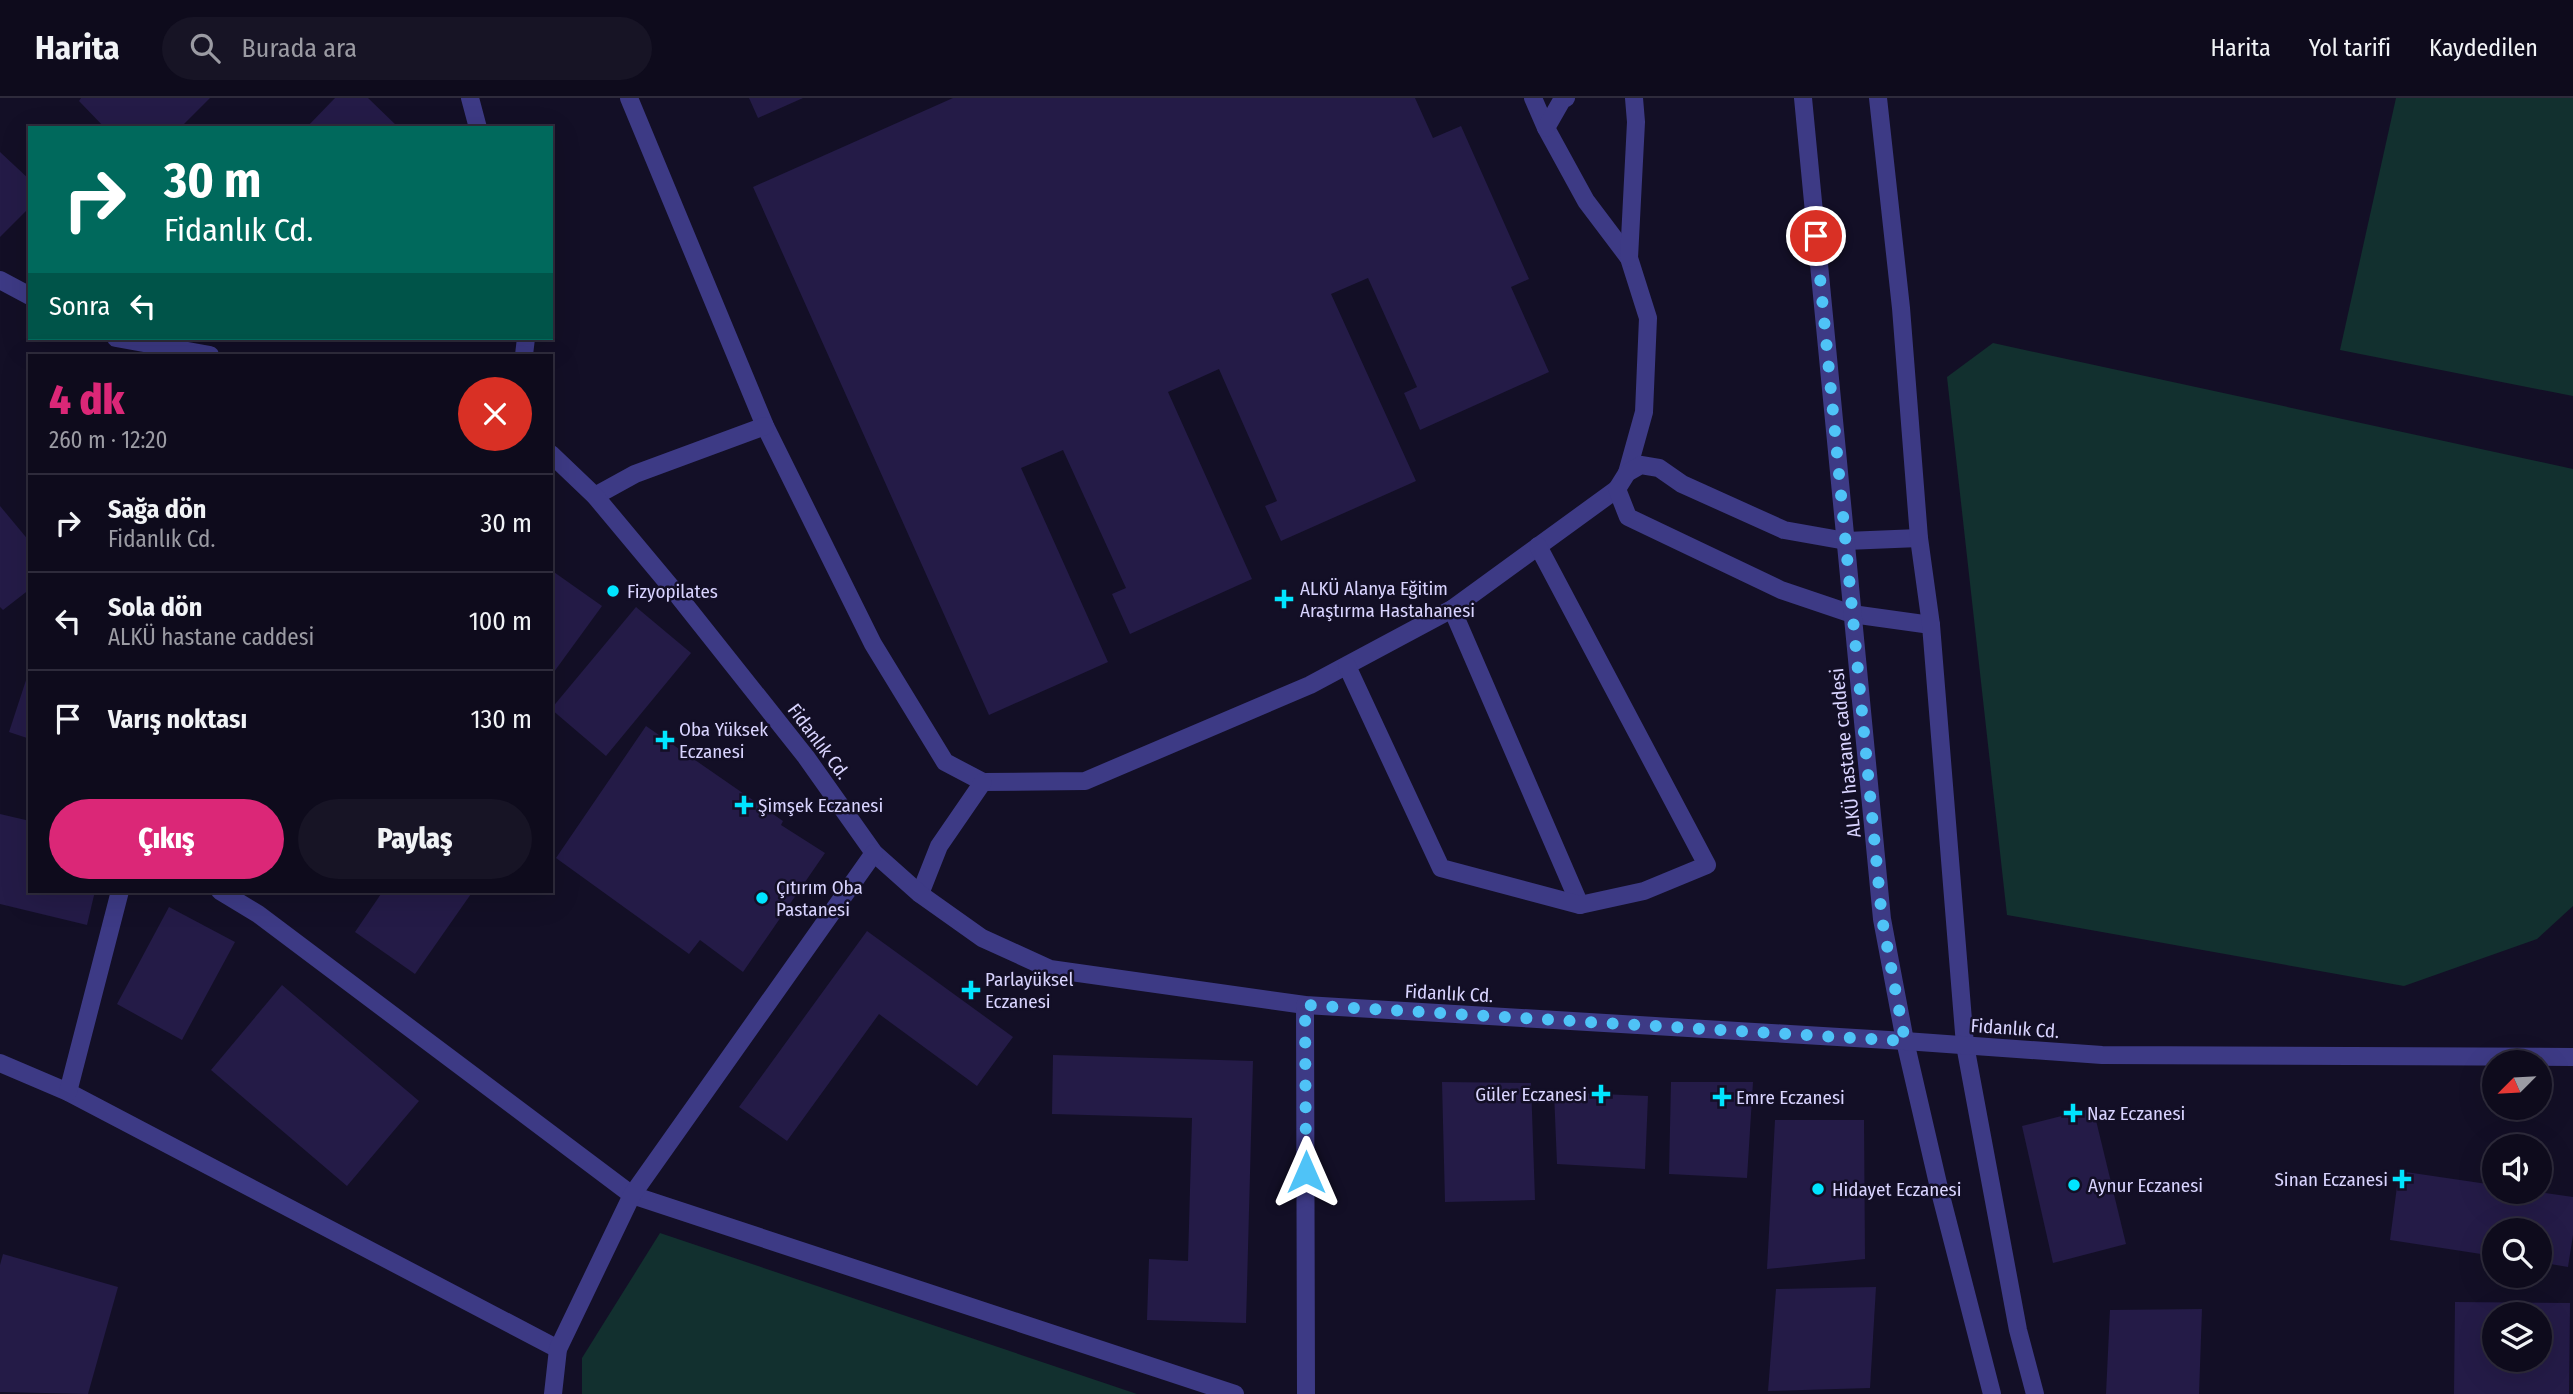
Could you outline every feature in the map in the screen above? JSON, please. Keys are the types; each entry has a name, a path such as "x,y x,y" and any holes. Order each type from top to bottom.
{"street":[{"path":"470,98 477,126"},
{"path":"629,98 765,426 873,644 945,762 982,782 1085,781 1310,685 1452,609 1617,489 1627,473 1644,412 1648,318 1629,258 1586,201 1546,128 1533,98"},
{"path":"1546,128 1562,100 1566,98"},
{"path":"1621,98 1636,122"},
{"path":"1629,258 1636,122 1634,98"},
{"name":"ALKÜ hastane caddesi","path":"1803,98 1882,919 1905,1041 1939,1188 1992,1394"},
{"path":"1878,98 1901,308 1919,538 1931,625 1965,1045 2018,1330 2035,1394"},
{"path":"0,280 28,295"},
{"path":"127,340 204,354"},
{"path":"594,496 635,474 765,426"},
{"name":"Fidanlık Cd.","path":"553,456 594,496 671,587 806,757 874,853 920,894 982,937 1050,969 1305,1005 2102,1055 2573,1058"},
{"path":"1627,473 1641,465 1659,468 1682,484 1784,530 1846,541 1919,538"},
{"path":"1617,489 1629,517 1781,590 1852,614 1931,625"},
{"path":"1347,666 1441,868 1580,905 1644,891 1707,865 1538,546"},
{"path":"1452,609 1580,905"},
{"path":"920,894 939,846 982,782"},
{"path":"553,1394 558,1349 632,1195 874,853"},
{"path":"68,1092 119,893"},
{"path":"223,893 258,914 632,1195 1235,1394"},
{"path":"1305,1005 1306,1394"},
{"path":"0,1063 68,1092 558,1349"}],"green space":[{"path":"2396,98 2573,98 2573,396 2340,350"},
{"path":"1993,343 2573,469 2573,906 2537,939 2404,986 2007,915 1947,377"},
{"path":"660,1233 1137,1394 582,1394 582,1358"}],"building":[{"path":"81,98 210,98 182,126 103,126 79,101"},
{"path":"335,98 368,98 397,126 308,126"},
{"path":"749,98 803,98 758,118"},
{"path":"953,98 1415,98 1433,138 1461,126 1529,279 1511,287 1549,372 1420,430 1404,393 1417,387 1368,278 1331,294 1416,481 1281,541 1265,506 1277,501 1219,369 1168,392 1252,579 1130,634 1112,594 1126,588 1063,450 1021,468 1108,662 989,715 753,187"},
{"path":"0,152 28,178 28,209 0,237"},
{"path":"0,506 28,540 28,591 3,610 0,607"},
{"path":"553,571 602,606 553,673"},
{"path":"636,607 691,653 606,756 553,711 553,707"},
{"path":"28,674 28,738 9,732"},
{"path":"646,726 783,821 781,825 825,853 743,972 700,940 689,954 556,858"},
{"path":"0,814 28,821 28,893 95,893 87,925 0,904"},
{"path":"382,893 472,893 415,974 355,932"},
{"path":"169,907 235,942 182,1040 117,1004"},
{"path":"867,931 1013,1037 977,1086 879,1014 787,1141 739,1107"},
{"path":"282,985 419,1101 347,1186 211,1070"},
{"path":"1053,1055 1253,1061 1246,1323 1147,1320 1149,1259 1188,1261 1192,1118 1052,1114"},
{"path":"1442,1082 1531,1083 1535,1200 1445,1202"},
{"path":"1671,1082 1753,1082 1747,1178 1669,1174"},
{"path":"1554,1092 1648,1096 1645,1169 1557,1164"},
{"name":"Aynur Eczanesi","path":"2093,1108 2126,1244 2053,1263 2022,1126"},
{"name":"Hidayet Eczanesi","path":"1775,1120 1864,1120 1865,1259 1767,1269"},
{"path":"2399,1171 2482,1183 2482,1204 2552,1204 2552,1194 2573,1197 2573,1235 2568,1267 2552,1264 2552,1218 2482,1218 2482,1254 2390,1240"},
{"path":"3,1254 118,1287 88,1394 0,1392 0,1265"},
{"path":"1876,1287 1870,1388 1768,1391 1776,1289"},
{"path":"2455,1302 2482,1302 2482,1372 2552,1372 2552,1303 2570,1303 2569,1394 2454,1394"},
{"path":"2202,1309 2199,1394 2106,1394 2110,1310"}],"place":[{"name":"Fizyopilates","path":"613,591"},
{"name":"ALKÜ Alanya Eğitim Araştırma Hastahanesi","path":"1284,599"},
{"name":"Oba Yüksek Eczanesi","path":"665,740"},
{"name":"Şimşek Eczanesi","path":"744,805"},
{"name":"Çıtırım Oba Pastanesi","path":"762,898"},
{"name":"Parlayüksel Eczanesi","path":"971,990"},
{"name":"Güler Eczanesi","path":"1601,1094"},
{"name":"Emre Eczanesi","path":"1722,1097"},
{"name":"Naz Eczanesi","path":"2073,1113"},
{"name":"Sinan Eczanesi","path":"2402,1179"},
{"name":"Aynur Eczanesi","path":"2074,1185"},
{"name":"Hidayet Eczanesi","path":"1818,1189"}],"route":[{"path":"1306,1172 1305,1005 1905,1041 1882,919 1816,236"}]}
